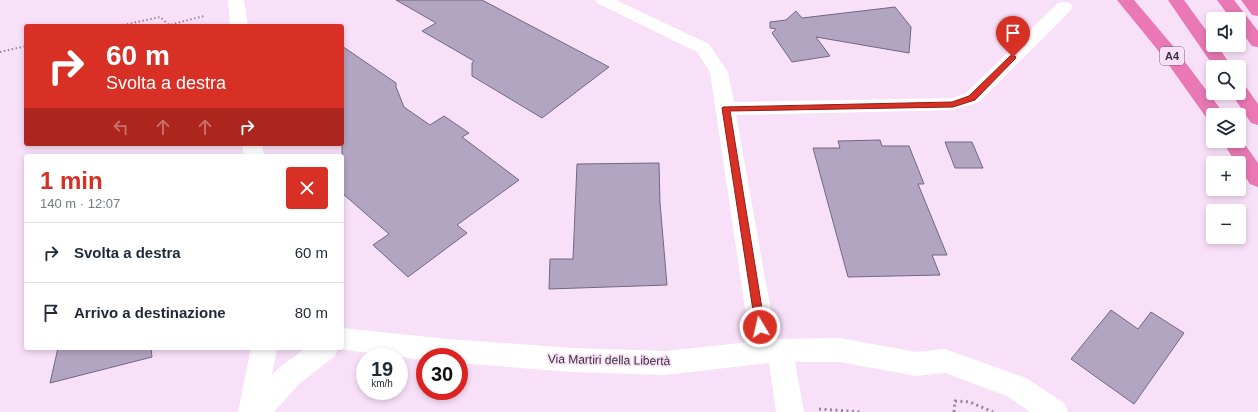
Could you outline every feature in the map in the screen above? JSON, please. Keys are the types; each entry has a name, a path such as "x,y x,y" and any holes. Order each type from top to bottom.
{"highway":[{"name":"A4","path":"1125,0 1167,50 1210,108"},
{"path":"1176,0 1217,60"},
{"path":"1225,0 1258,42"},
{"path":"1249,0 1258,11"},
{"path":"1245,100 1258,118"},
{"path":"1237,148 1258,180"}],"street":[{"path":"236,0 239,24"},
{"path":"603,0 702,48 719,72 773,351 790,412"},
{"path":"726,108 953,104 972,98 1064,7"},
{"name":"Via Martiri della Libertà","path":"344,339 448,351 572,360 665,363 773,351 840,350 916,364 945,361 1016,387 1054,412"},
{"path":"252,412 264,350"},
{"path":"256,412 290,375 323,350"}],"path":[{"path":"173,24 204,16"},
{"path":"128,24 160,17 168,24"},
{"path":"0,52 24,46"},
{"path":"954,412 955,401 970,402 993,412"},
{"path":"818,409 861,412"}],"building":[{"path":"396,0 482,0 609,67 542,118 472,76 472,63 474,61 422,31 436,23"},
{"path":"895,7 911,27 909,53 816,37 830,56 792,62 772,33 776,29 770,28 770,22 786,20 796,11 802,18"},
{"path":"344,47 396,83 396,87 404,107 430,125 444,116 469,133 462,137 519,180 457,225 467,233 408,277 373,245 389,234 344,195 344,154 342,154 342,146 344,146"},
{"path":"880,140 882,146 909,146 924,184 918,184 947,255 932,255 940,275 848,277 813,148 840,148 838,141"},
{"path":"945,142 972,142 983,168 955,168"},
{"path":"659,163 660,203 667,285 549,289 550,259 573,259 577,164"},
{"path":"1111,310 1138,329 1151,312 1184,333 1134,404 1071,359"},
{"path":"58,350 151,350 152,357 50,383"}],"route":[{"path":"760,327 726,108 953,104 972,98 1013,57"}]}
